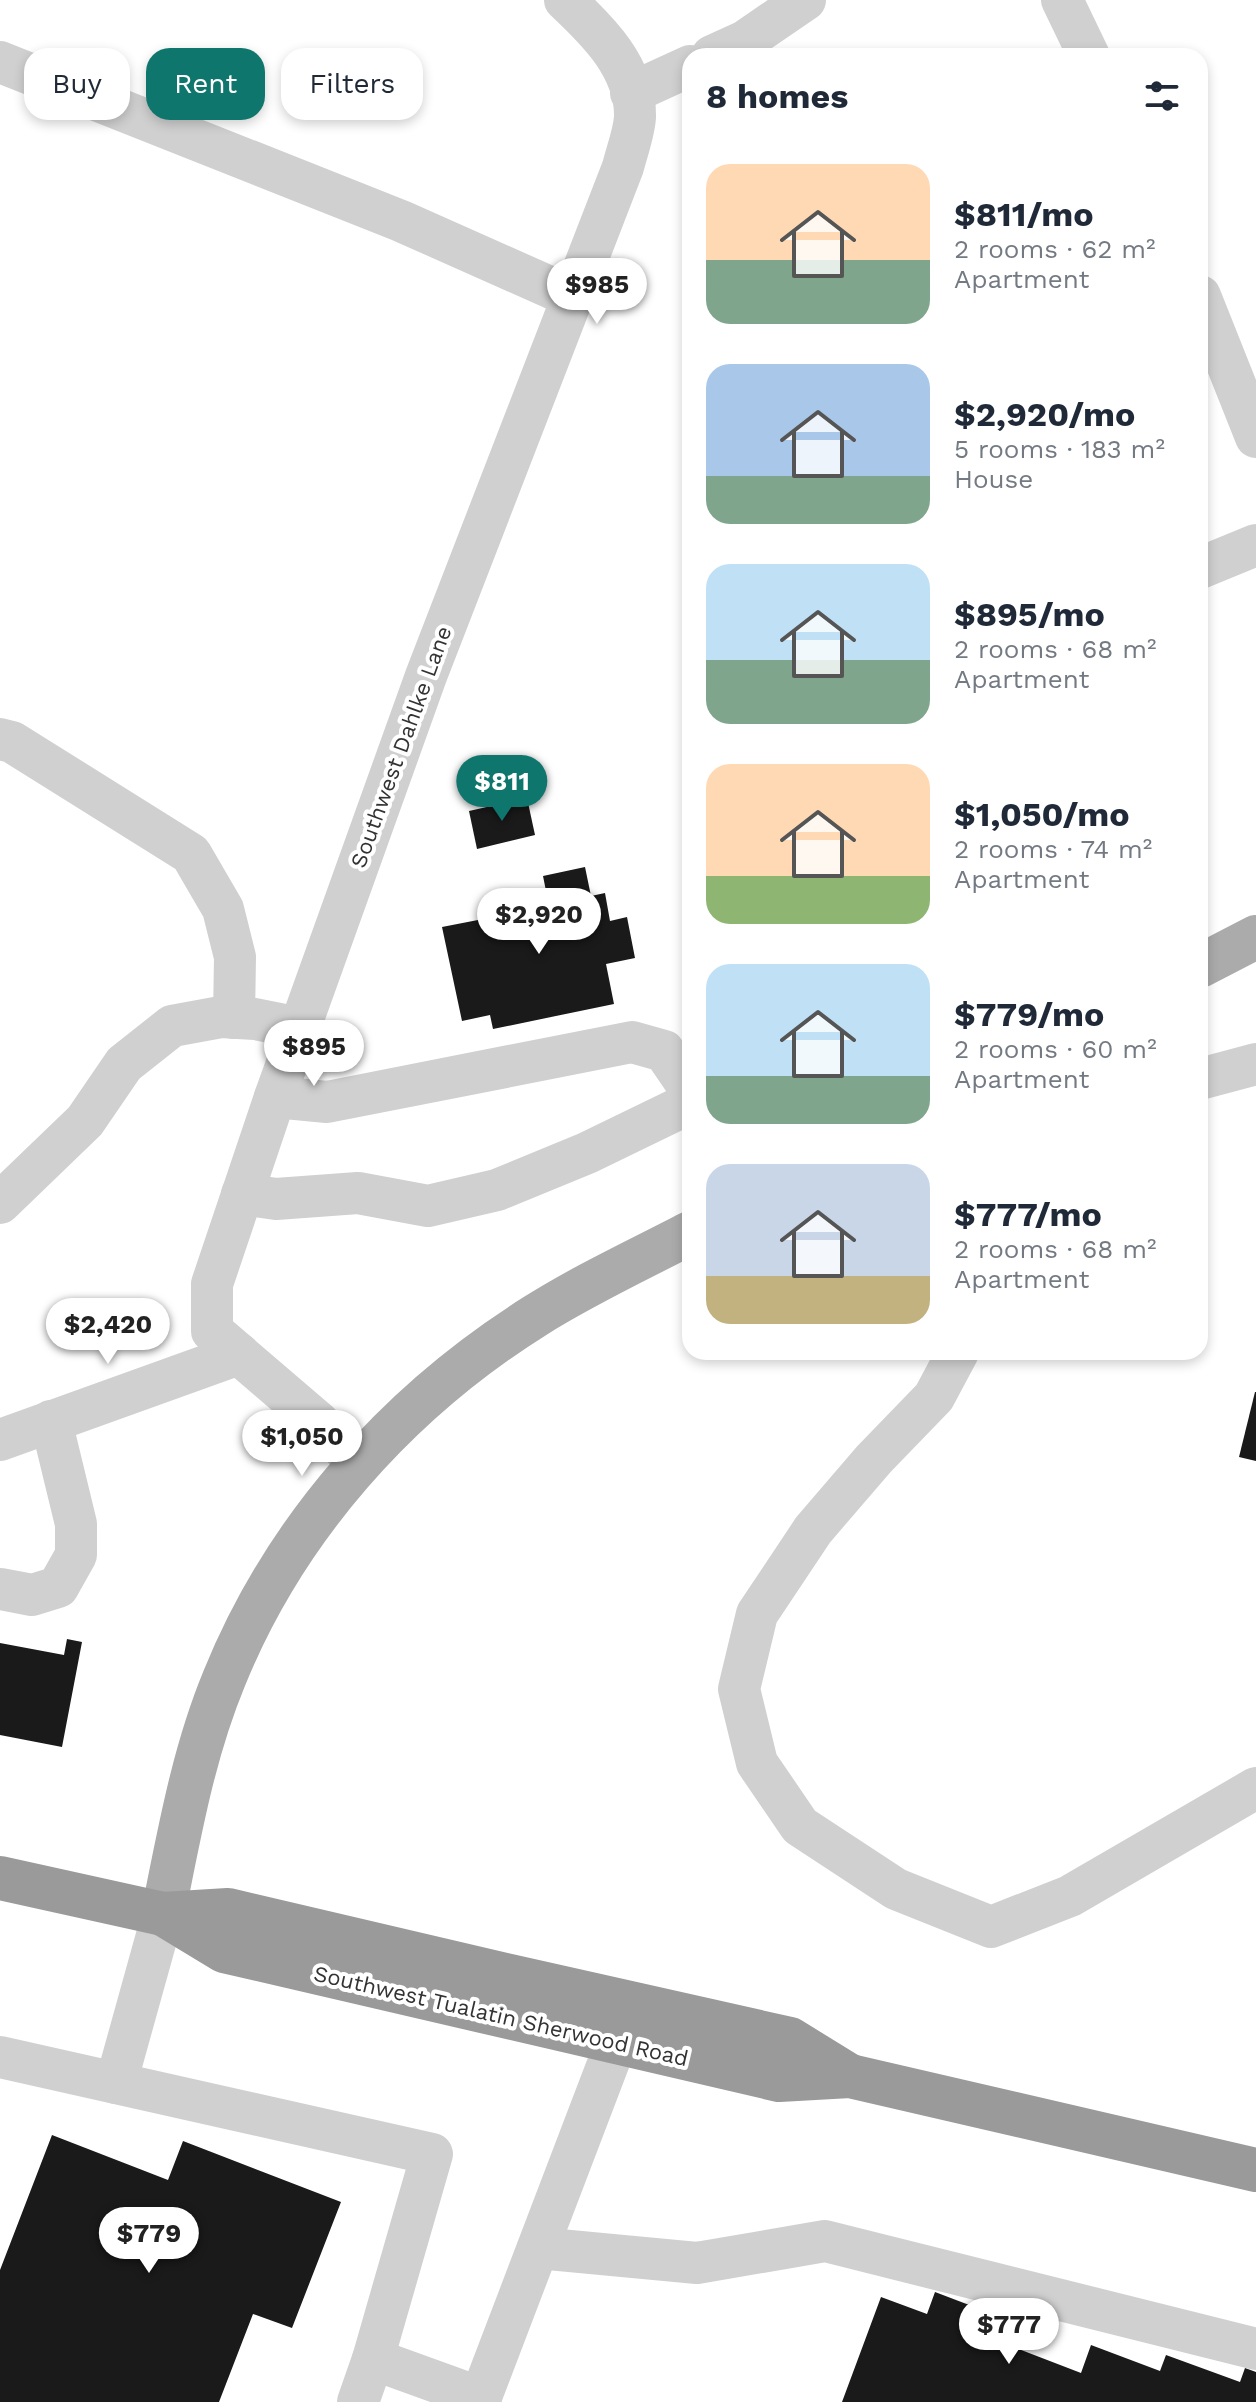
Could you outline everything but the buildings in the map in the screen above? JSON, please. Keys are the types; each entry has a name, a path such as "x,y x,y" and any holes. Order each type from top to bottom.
{"highway":[{"name":"Southwest Tualatin Sherwood Road","path":"0,1878 163,1914 228,1910 790,2039 850,2076"},
{"name":"Southwest Tualatin Sherwood Road","path":"163,1914 224,1951 616,2043 779,2080 850,2076 1256,2170"}],"main road":[{"path":"1208,962 1256,937"},
{"path":"163,1914 186,1801 223,1679 265,1592 325,1504 405,1415 496,1342 538,1314 682,1237"}],"street":[{"name":"Southwest Dahlke Lane","path":"359,1464 318,1422 212,1331 212,1284 275,1097 426,676 623,167 635,117 629,79 600,33 565,0"},
{"path":"741,48 805,0"},
{"path":"1062,0 1085,48"},
{"path":"0,62 401,221 572,297"},
{"path":"631,93 682,70"},
{"path":"1208,316 1256,437"},
{"path":"1208,565 1256,545"},
{"path":"0,739 12,742 191,854 223,909 235,957 234,1018"},
{"path":"0,1203 85,1121 124,1064 172,1026 221,1017 300,1028"},
{"path":"275,1097 327,1102 632,1042 664,1051 682,1077"},
{"path":"1208,1077 1256,1064"},
{"path":"242,1194 276,1199 358,1193 428,1206 497,1190 587,1153 682,1107"},
{"path":"1,1438 239,1354"},
{"path":"954,1360 934,1397 874,1459 813,1530 757,1614 739,1689 757,1763 800,1826 896,1889 991,1927 1070,1896 1256,1788"},
{"path":"0,1589 32,1595 58,1587 76,1555 76,1524 51,1421"},
{"path":"116,2083 163,1914"},
{"path":"373,2359 480,2400 616,2043"},
{"path":"0,2057 432,2154 358,2402"},
{"path":"538,2248 697,2263 825,2241 1256,2349"}]}
